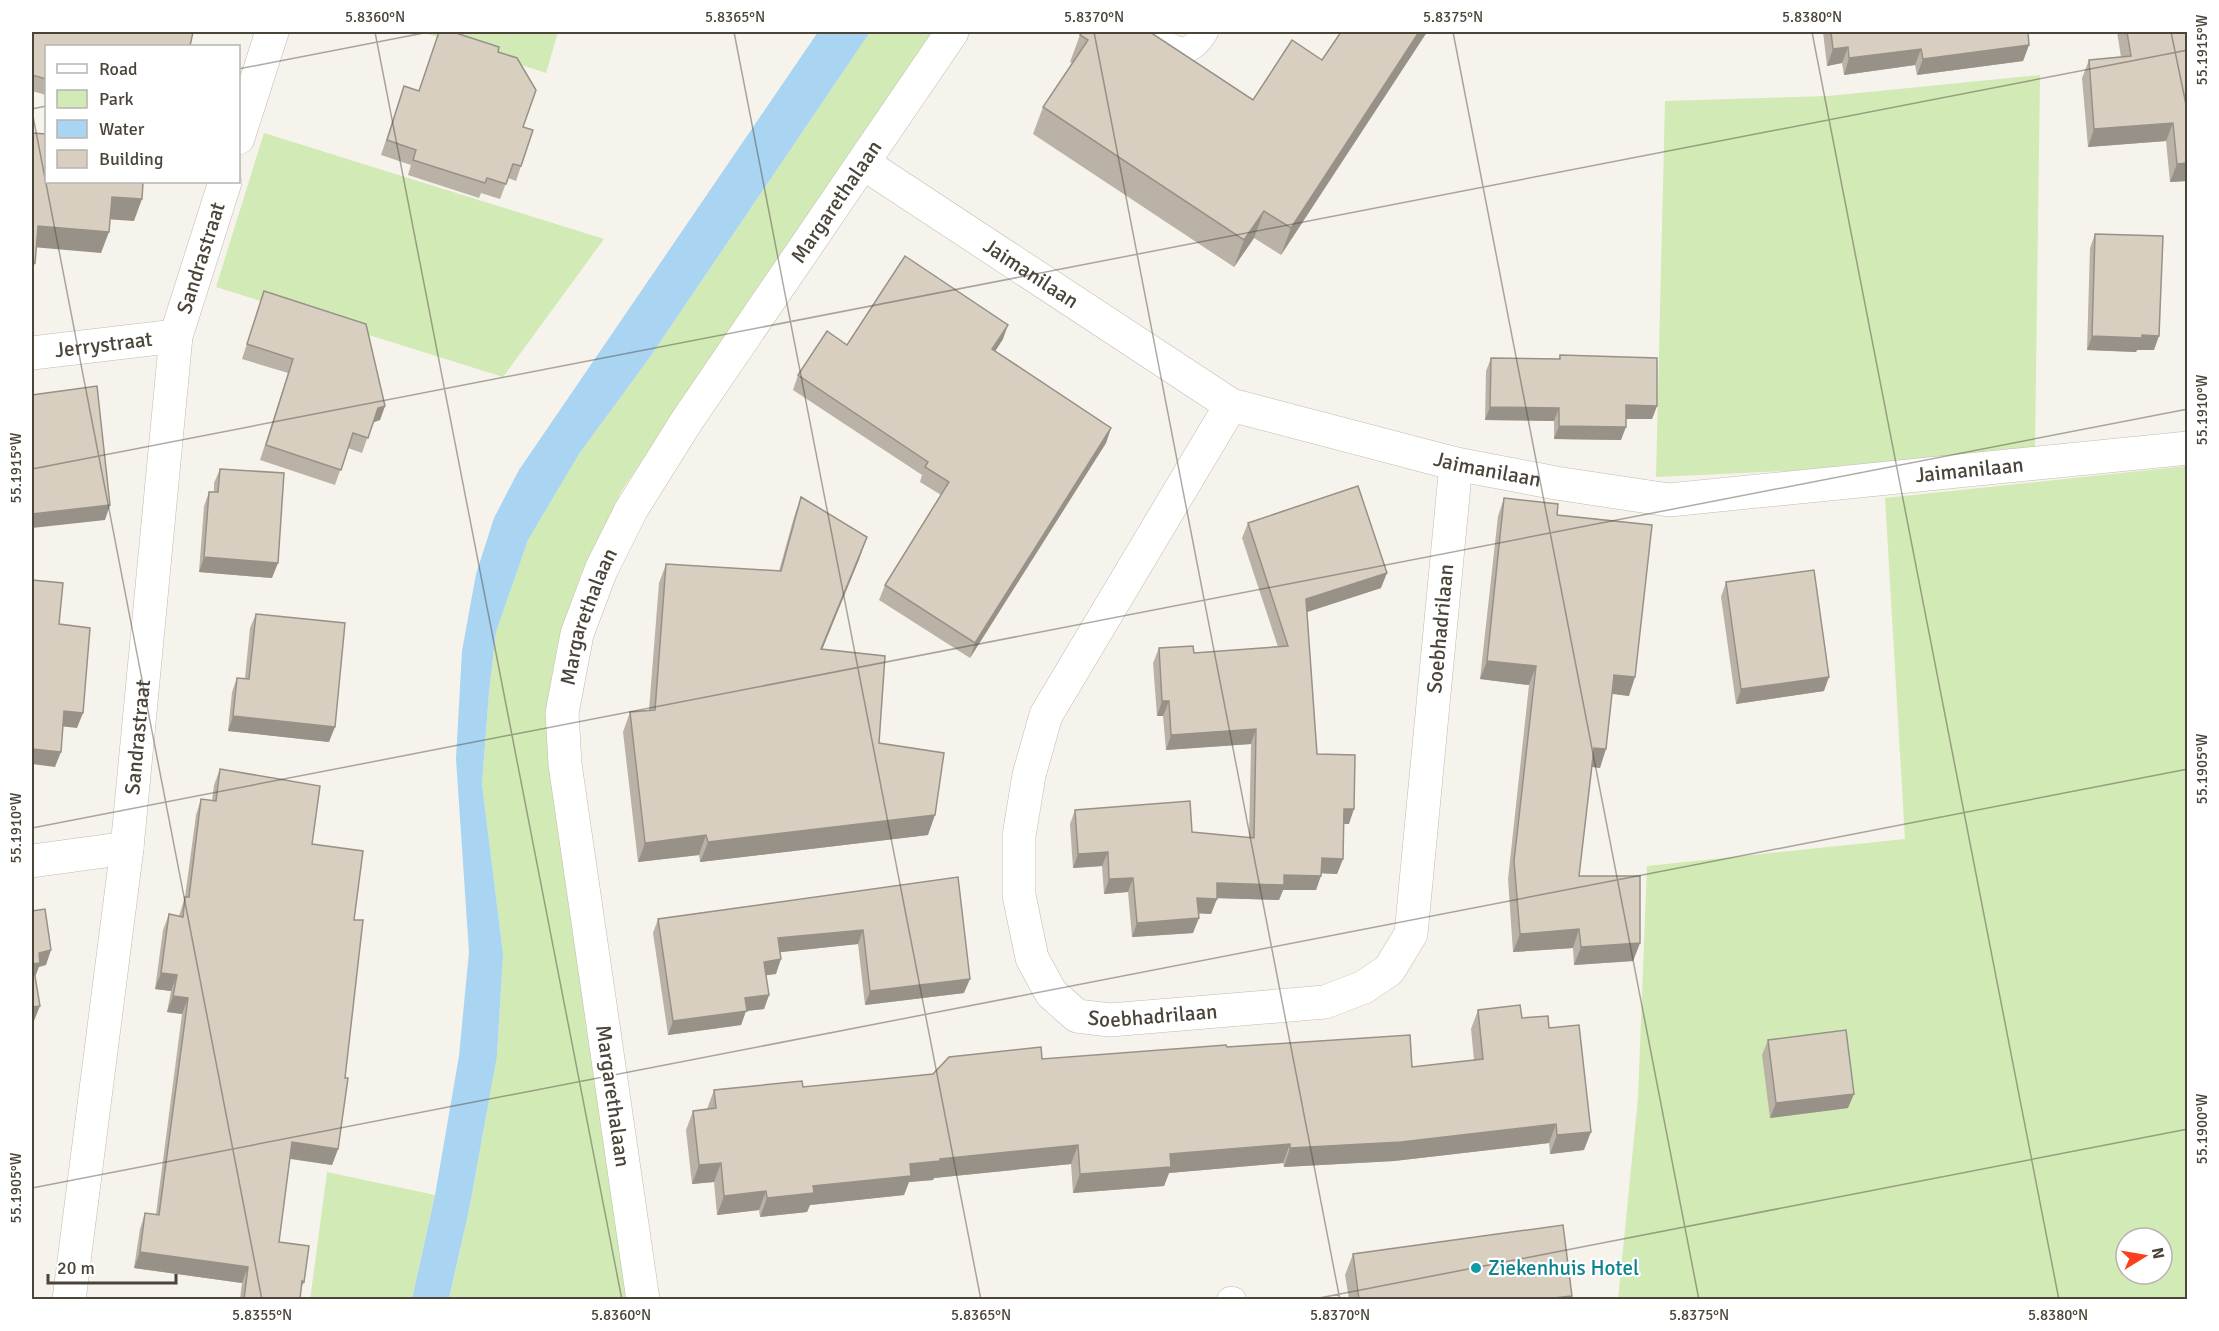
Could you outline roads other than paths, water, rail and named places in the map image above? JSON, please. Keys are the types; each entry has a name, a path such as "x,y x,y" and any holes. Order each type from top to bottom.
{"street":[{"path":"240,132 272,32"},
{"name":"Margarethalaan","path":"643,1299 565,764 562,713 577,634 601,570 631,510 686,422 952,32"},
{"name":"Jaimanilaan","path":"863,163 1231,405 1456,464 1557,483 1669,500 2187,448"},
{"name":"Sandrastraat","path":"69,1299 127,848 176,336 225,183"},
{"name":"Jerrystraat","path":"32,353 176,336"},
{"name":"Soebhadrilaan","path":"1231,405 1046,716 1029,775 1020,836 1019,895 1032,958 1051,993 1077,1017 1110,1020 1325,1002 1364,987 1389,970 1411,934 1456,464"},
{"path":"32,861 127,848"}],"lane":[{"path":"1148,32 1174,50 1189,50 1198,43 1205,32"}],"water":[{"path":"818,32 870,32 650,357 579,454 528,540 496,632 482,784 503,954 497,1056 469,1210 449,1299 412,1299 435,1195 459,1056 469,952 456,759 462,651 476,574 494,518 519,470"}],"place":[{"name":"Ziekenhuis Hotel","path":"1476,1268"}]}
